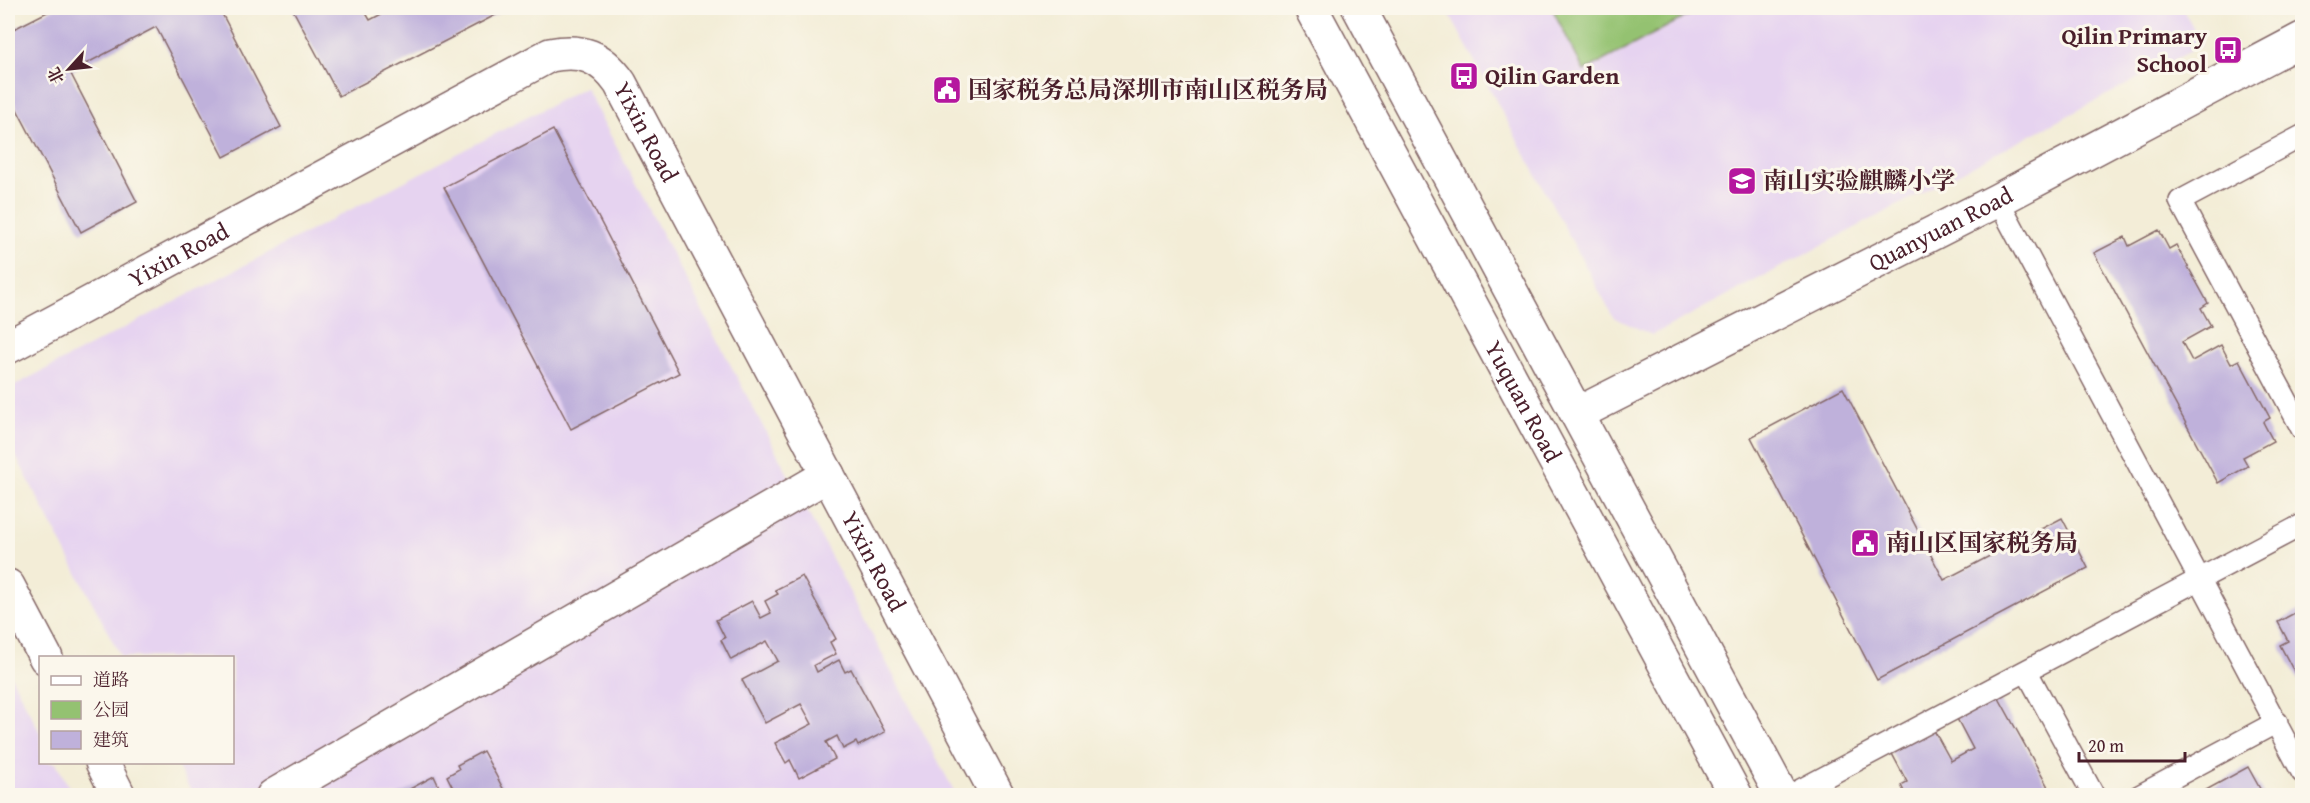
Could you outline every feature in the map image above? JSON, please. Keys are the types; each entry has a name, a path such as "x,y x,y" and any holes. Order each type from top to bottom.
{"street":[{"name":"Yuquan Road","path":"1311,8 1736,795"},
{"name":"Yuquan Road","path":"1359,8 1782,795"},
{"name":"Quanyuan Road","path":"1577,414 1998,201 2302,39"},
{"name":"Yixin Road","path":"8,347 550,55 566,52 598,59 620,83 998,795"},
{"path":"273,795 828,476"},
{"path":"8,586 45,656"},
{"path":"103,764 119,795"}],"lane":[{"path":"2302,136 2180,201 2302,429"},
{"path":"1998,201 2302,772"},
{"path":"1789,795 2027,672 2302,525"},
{"path":"2027,672 2094,795"},
{"path":"2139,795 2277,722"}],"shaded area":[{"name":"南山实验麒麟小学","path":"1446,8 2182,8 2202,45 1652,335 1613,317"},
{"path":"585,87 956,795 193,795 177,764 234,764 234,656 120,656 8,441 8,389"},
{"path":"8,670 39,731 39,764 57,764 73,795 8,795"}],"green space":[{"path":"1552,8 1702,8 1584,71"}],"building":[{"path":"55,8 219,8 281,127 224,157 156,27 70,72 137,202 81,232 8,92 8,32"},
{"path":"292,8 363,8 370,20 393,8 509,8 339,96"},
{"path":"553,130 679,373 571,429 444,187"},
{"path":"2159,230 2169,249 2176,245 2208,303 2201,308 2211,326 2182,342 2192,361 2221,345 2231,364 2239,360 2270,418 2263,422 2273,441 2243,457 2248,466 2218,483 2094,253 2125,237 2129,246"},
{"name":"南山区国家税务局","path":"1843,388 1944,580 2062,518 2088,568 1877,680 1751,437"},
{"path":"802,576 836,639 830,642 836,654 814,665 817,672 839,660 845,672 851,669 885,732 858,746 856,742 843,749 837,736 826,742 835,759 799,778 790,760 786,763 775,743 812,724 801,704 765,723 742,680 778,661 767,641 731,660 721,640 725,638 716,620 752,601 761,618 771,613 765,601 778,594 775,590"},
{"path":"2302,609 2302,687 2280,645 2288,641 2278,622"},
{"path":"1995,691 2053,796 1906,796 1901,785 1907,782 1889,748 1931,725 1951,761 1973,749 1954,713"},
{"path":"483,751 507,796 397,796 434,776 442,793 453,788 447,776 459,769 457,765"},
{"path":"2248,767 2264,796 2210,796 2206,790"}],"place":[{"name":"Qilin Primary School","path":"2228,50"},
{"name":"Qilin Garden","path":"1464,76"},
{"name":"国家税务总局深圳市南山区税务局","path":"947,90"},
{"name":"南山实验麒麟小学","path":"1742,181"},
{"name":"南山区国家税务局","path":"1865,543"}]}
